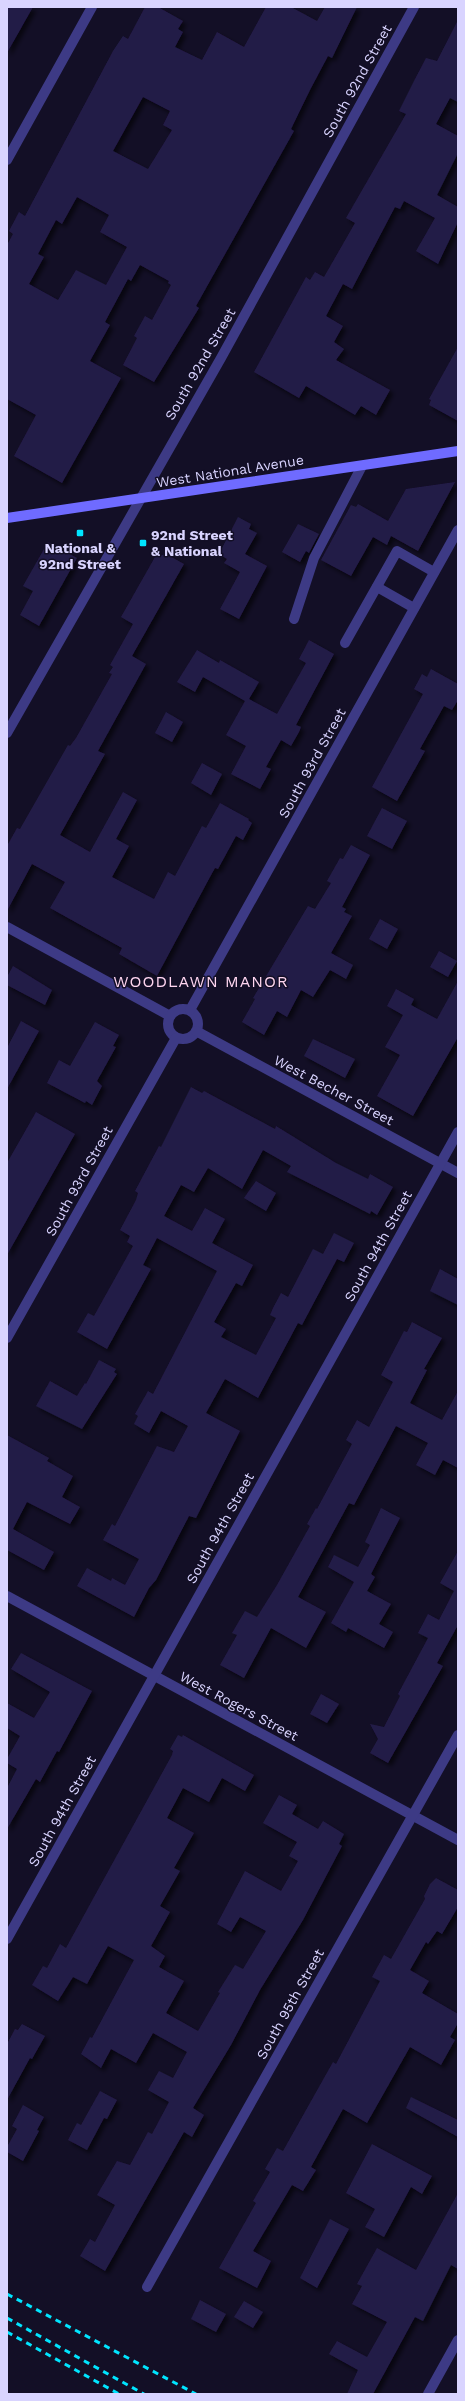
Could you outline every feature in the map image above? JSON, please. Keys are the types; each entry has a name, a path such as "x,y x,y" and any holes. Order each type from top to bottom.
{"main road":[{"name":"West National Avenue","path":"7,518 458,451"}],"street":[{"path":"7,160 92,7"},
{"name":"South 92nd Street","path":"7,733 221,358 414,7"},
{"path":"294,619 314,558 362,466"},
{"name":"South 93rd Street","path":"190,1010 458,530"},
{"path":"345,643 397,551 434,572"},
{"path":"377,587 414,608"},
{"path":"7,927 170,1016"},
{"path":"178,1009 190,1010 198,1020 196,1031 185,1039 176,1038 168,1029 170,1016 178,1009"},
{"name":"West Becher Street","path":"196,1031 458,1173"},
{"name":"South 93rd Street","path":"7,1338 176,1038"},
{"name":"South 94th Street","path":"7,1939 458,1132"},
{"name":"West Rogers Street","path":"7,1596 458,1840"},
{"name":"South 95th Street","path":"147,2288 458,1735"},
{"path":"428,2394 458,2340"}],"building":[{"path":"7,7 33,7 7,53"},
{"path":"145,7 158,7 183,21 178,29 183,32 175,47 202,60 217,32 244,47 266,7 291,7 317,21 325,7 357,7 332,58 328,56 310,90 291,129 294,131 196,306 199,308 154,382 123,365 137,338 134,336 145,316 152,320 171,285 168,283 169,281 140,265 131,281 128,279 105,322 110,325 90,361 121,378 62,483 14,456 36,415 7,399 7,245 13,234 9,231 19,212 25,216 113,51 123,36 128,39","holes":["143,97 170,111 163,125 172,130 148,169 113,151","77,197 109,215 100,232 127,247 106,285 76,270 58,300 29,284 44,257 38,254 56,220 62,224"]},
{"path":"458,20 458,102 450,98 436,124 458,136 458,153 437,195 458,207 458,222 438,264 416,251 435,218 404,201 400,209 395,207 352,289 343,284 326,316 343,326 334,342 344,349 336,360 390,390 376,415 361,406 355,415 306,386 299,398 254,372 306,277 310,280 315,272 324,277 355,223 346,218 406,114 399,111 415,79 426,58 437,61"},
{"path":"458,347 458,421 429,405 431,400 429,399"},
{"path":"455,482 418,551 391,536 387,545 373,537 351,576 321,560 351,505 356,507 358,504 388,521 406,489"},
{"path":"238,517 251,524 249,529 257,533 245,554 267,566 239,619 220,609 240,572 224,563 227,559 219,554"},
{"path":"298,524 319,534 309,553 306,551 300,562 282,552"},
{"path":"48,542 77,558 39,626 20,615 33,591 23,586"},
{"path":"166,554 184,564 132,656 146,664 98,751 105,754 60,835 90,852 123,792 137,800 116,839 129,846 112,877 154,899 168,872 175,876 202,826 206,828 220,803 249,819 248,820 252,823 243,840 236,836 218,869 215,868 157,976 119,954 122,948 50,908 65,882 32,864 7,911 7,846 17,828 20,829 68,745 70,746 76,738 112,674 109,673 113,667 110,665 133,624 121,617 155,557"},
{"path":"309,640 334,654 296,725 301,727 299,732 291,746 281,740 266,767 271,769 260,789 231,774 246,746 226,735 245,701 203,677 195,692 177,682 197,650 219,663 220,660 259,682 249,699 277,714 306,663 299,659"},
{"path":"431,669 458,684 458,700 452,710 444,706 420,749 425,751 397,801 372,787 423,694 414,689 422,674 427,677"},
{"path":"166,712 183,722 172,742 155,733"},
{"path":"202,763 222,774 211,795 191,783"},
{"path":"382,808 407,821 392,849 367,836"},
{"path":"351,845 370,855 342,907 346,909 344,912 352,916 331,953 353,965 346,979 330,970 313,997 301,990 287,1017 277,1011 264,1035 242,1022 255,999 253,998 308,906 315,909 331,883 327,881 340,858 343,859"},
{"path":"380,919 398,929 387,949 369,939"},
{"path":"439,951 457,961 448,977 430,967"},
{"path":"13,966 52,990 45,1005 7,985 7,977"},
{"path":"458,981 458,1037 413,1116 377,1096 400,1055 385,1047 403,1015 387,1006 396,989 414,999 411,1005 437,1019"},
{"path":"21,1021 39,1031 7,1089 7,1048"},
{"path":"95,1022 119,1035 113,1046 116,1047 97,1081 102,1086 92,1105 86,1101 85,1103 47,1083 59,1060 70,1066"},
{"path":"313,1039 355,1059 345,1078 304,1056"},
{"path":"191,1087 202,1093 204,1091 275,1129 276,1126 336,1163 368,1179 370,1174 393,1187 377,1215 371,1211 370,1214 287,1172 291,1166 263,1150 242,1189 208,1168 194,1192 181,1185 164,1216 192,1231 205,1208 225,1219 212,1243 253,1265 242,1286 236,1283 214,1322 226,1329 221,1337 256,1355 276,1318 270,1315 281,1293 288,1297 313,1249 323,1254 334,1233 354,1243 344,1262 337,1259 302,1325 298,1323 258,1398 225,1379 206,1413 240,1431 196,1518 189,1516 156,1580 149,1588 134,1617 77,1586 87,1568 111,1581 112,1578 125,1585 139,1559 103,1540 112,1524 115,1526 157,1446 174,1452 188,1426 161,1411 149,1433 134,1424 138,1416 135,1414 148,1391 153,1394 217,1271 157,1238 143,1265 151,1269 107,1349 77,1332 88,1313 94,1316 133,1246 127,1242 130,1236 120,1230 136,1200 138,1193 135,1191 159,1146 161,1147"},
{"path":"36,1112 75,1134 7,1255 7,1163"},
{"path":"256,1181 276,1193 266,1211 244,1198"},
{"path":"440,1269 458,1279 458,1305 430,1291"},
{"path":"412,1322 442,1338 424,1369 427,1370 410,1403 442,1420 458,1391 458,1468 443,1460 435,1475 416,1465 428,1443 396,1426 354,1505 349,1503 298,1597 326,1612 306,1648 271,1628 244,1678 220,1665 237,1635 232,1633 245,1611 257,1617 277,1585 310,1526 307,1524 316,1508 317,1509 352,1444 346,1440 357,1420 369,1427 393,1382 381,1375 404,1331 407,1332"},
{"path":"99,1360 116,1369 114,1372 117,1374 82,1429 36,1406 50,1381 77,1396 85,1383 86,1384"},
{"path":"7,1435 49,1458 47,1461 73,1476 62,1497 80,1507 70,1524 27,1502 13,1529 54,1552 44,1570 7,1550"},
{"path":"381,1508 400,1518 371,1574 375,1577 367,1591 391,1604 379,1624 393,1632 384,1648 348,1628 346,1632 331,1623 354,1582 328,1567 334,1555 358,1567 370,1545 365,1542"},
{"path":"458,1551 458,1625 437,1663 443,1666 388,1763 370,1753 378,1739 370,1724 384,1727 400,1696 398,1694 428,1638 418,1633 428,1614 439,1620 454,1591 440,1583"},
{"path":"21,1653 92,1691 59,1752 57,1751 40,1782 36,1779 7,1829 7,1788 17,1769 7,1763 7,1759 20,1736 7,1728 7,1703 34,1718 50,1692 11,1669"},
{"path":"321,1694 339,1704 327,1723 310,1714"},
{"path":"178,1735 182,1737 183,1735 254,1775 245,1791 222,1778 209,1802 183,1788 167,1818 194,1833 174,1868 180,1871 160,1906 170,1912 151,1946 165,1956 159,1967 184,1981 166,2013 198,2031 220,1993 218,1992 235,1965 243,1969 266,1931 240,1917 231,1932 217,1924 245,1871 281,1891 298,1861 289,1856 297,1842 263,1823 279,1795 297,1805 292,1814 318,1829 323,1821 344,1834 339,1844 342,1846 303,1920 260,1990 231,2045 193,2108 204,2115 192,2137 184,2132 105,2271 80,2256 90,2239 95,2242 115,2205 97,2195 117,2161 130,2165 148,2132 152,2134 169,2102 148,2090 159,2071 173,2078 187,2052 153,2033 136,2063 111,2049 101,2068 81,2054 90,2037 92,2038 134,1960 108,1946 87,1984 73,1977 58,2001 32,1985 43,1966 47,1968 60,1944 66,1948 172,1755 173,1751 170,1749"},
{"path":"436,1878 458,1890 458,1907 442,1934 437,1931 428,1944 426,1942 410,1970 429,1981 422,1993 458,2014 458,2023 450,2037 455,2040 441,2065 410,2047 367,2123 343,2109 311,2167 316,2170 303,2191 292,2185 253,2251 271,2261 257,2288 219,2268 256,2203 253,2201 270,2172 265,2169 277,2148 283,2151 333,2062 336,2064 380,1981 372,1977 384,1955 391,1959 425,1899 424,1896 430,1884"},
{"path":"22,2024 45,2036 32,2059 30,2058 7,2100 7,2044 15,2029 18,2030"},
{"path":"100,2091 117,2100 107,2119 104,2118 87,2150 68,2140 77,2123 81,2125"},
{"path":"411,2097 458,2120 458,2137 406,2108"},
{"path":"23,2105 44,2117 37,2130 39,2131 23,2161 7,2152 7,2147 17,2129 12,2126"},
{"path":"372,2144 432,2176 422,2194 411,2187 384,2237 365,2227 375,2209 346,2193"},
{"path":"458,2193 458,2269 451,2265 423,2321 415,2317 373,2394 347,2394 358,2370 329,2354 337,2341 367,2357 387,2322 352,2304 362,2286 357,2284 377,2248 416,2270"},
{"path":"330,2219 349,2229 317,2288 300,2278"},
{"path":"200,2300 226,2314 216,2332 191,2319"},
{"path":"244,2301 263,2312 253,2328 234,2317"}],"railway":[{"path":"7,2294 196,2394"},
{"path":"7,2318 144,2394"},
{"path":"7,2332 119,2394"}],"place":[{"name":"National & 92nd Street","path":"80,533"},
{"name":"92nd Street & National","path":"143,543"}],"district":[{"name":"WOODLAWN MANOR","path":"201,981"}]}
